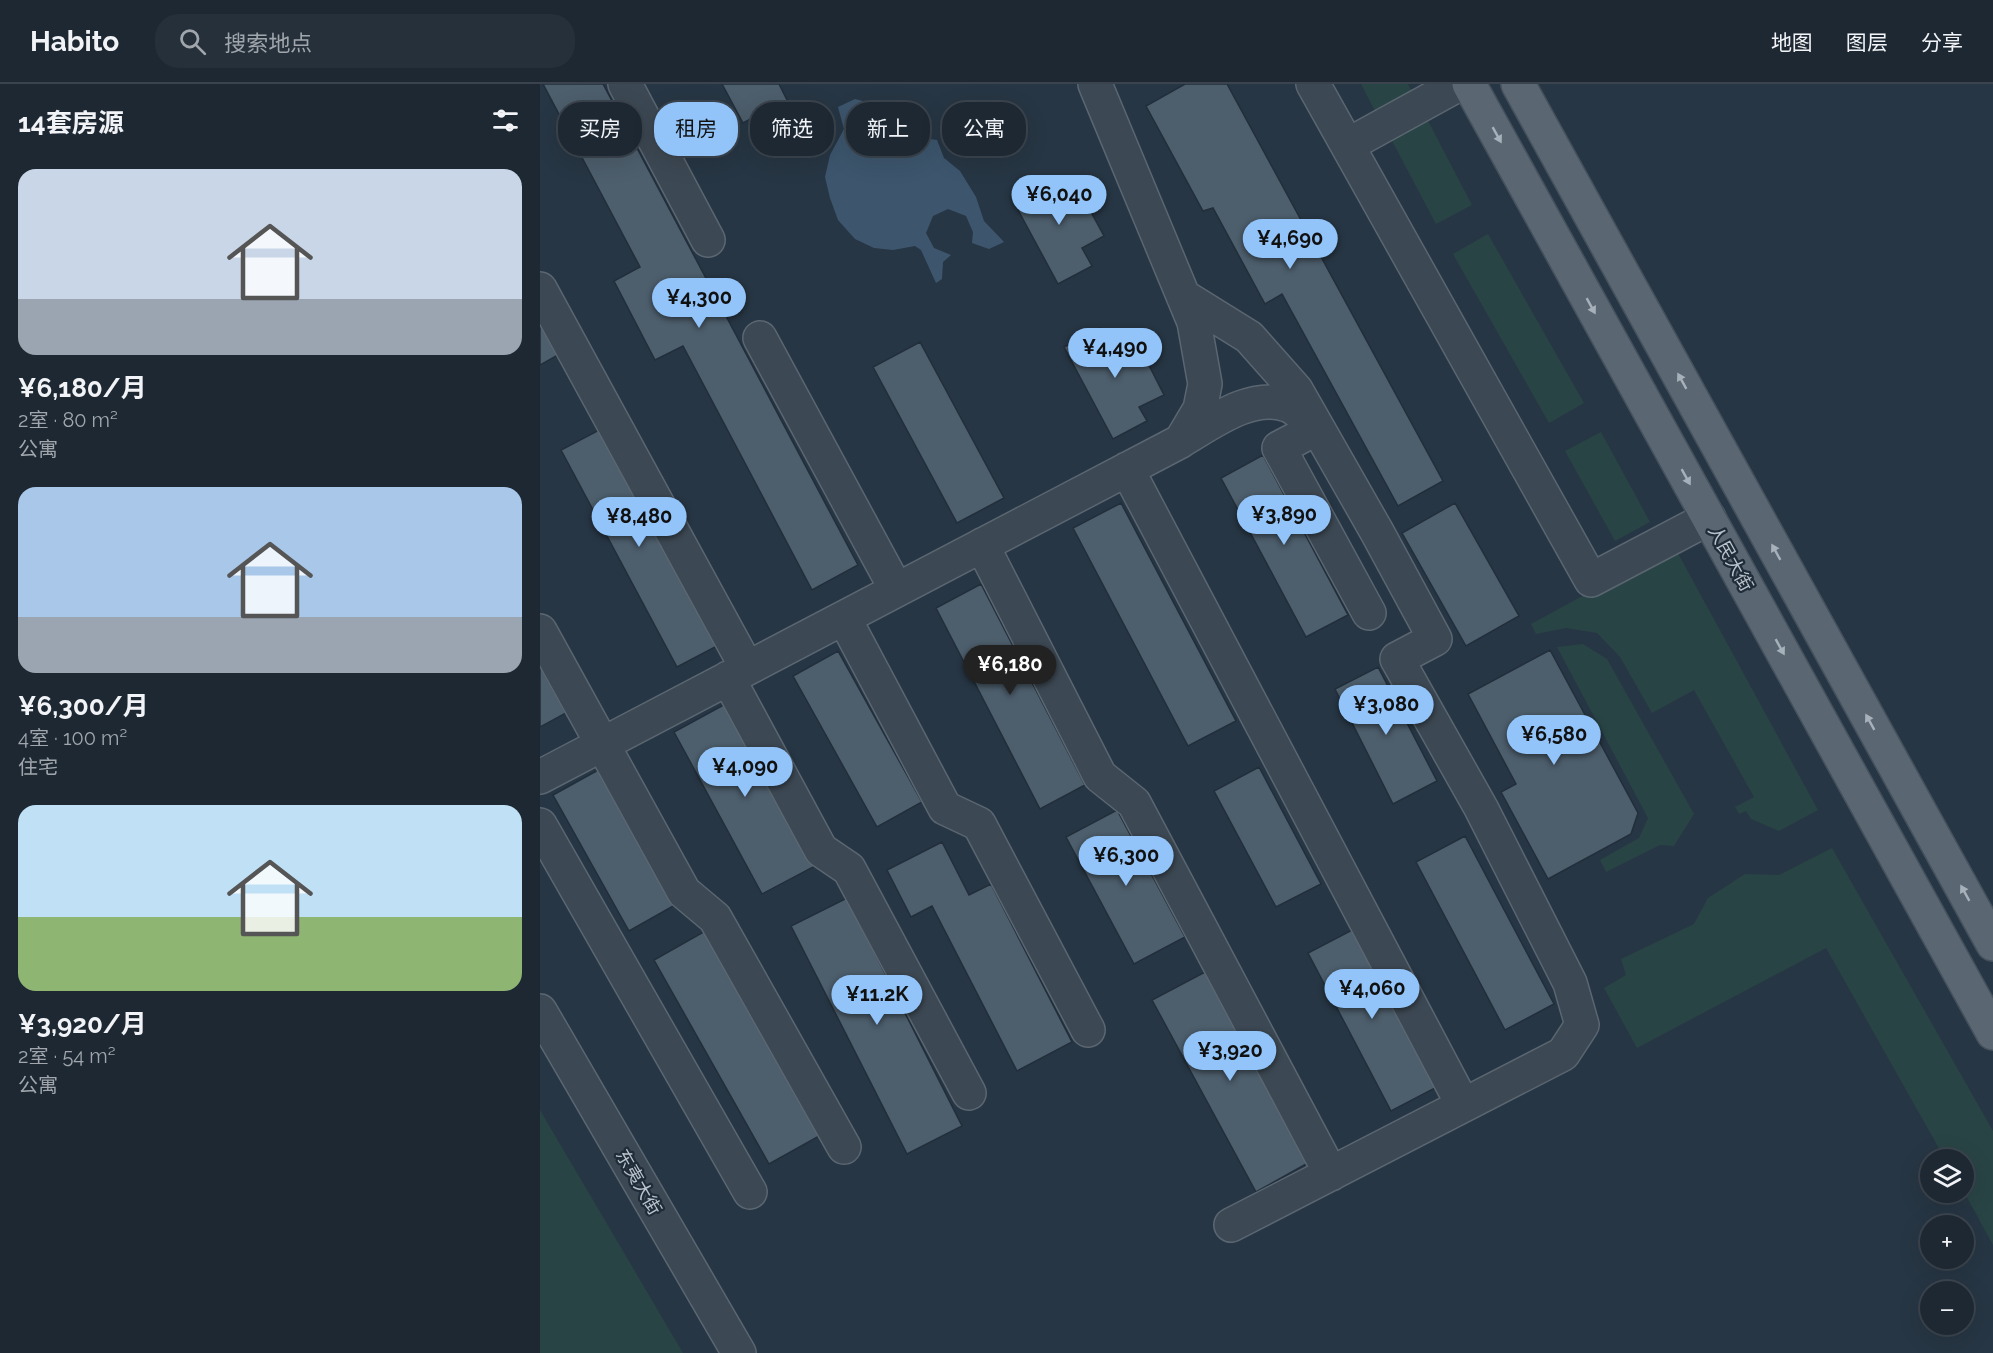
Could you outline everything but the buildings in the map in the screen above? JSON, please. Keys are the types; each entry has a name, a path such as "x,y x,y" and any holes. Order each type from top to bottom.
{"main road":[{"name":"人民大街","path":"1469,84 1993,1033"},
{"path":"1518,84 1993,944"}],"street":[{"path":"625,84 708,240"},
{"path":"1095,84 1194,322 1205,384 1200,409 1180,441"},
{"path":"1313,84 1591,580 1709,518"},
{"path":"1348,145 1459,84"},
{"path":"540,289 737,673 821,850 849,869 969,1093"},
{"path":"1184,296 1249,337 1296,390 1436,639 1397,659 1481,808 1570,983 1582,1025 1563,1054 1231,1225"},
{"path":"760,338 897,589"},
{"path":"540,777 1180,441 1235,409 1266,402 1288,405 1317,428"},
{"path":"1317,428 1279,448 1369,613"},
{"path":"1126,469 1463,1105"},
{"path":"982,545 1100,776 1134,803 1331,1174"},
{"path":"844,618 945,808 979,824 1088,1030"},
{"path":"540,631 684,892 715,918 844,1147"},
{"path":"540,825 750,1192"},
{"name":"东夷大街","path":"540,1011 739,1353"}],"green space":[{"path":"1361,84 1408,84 1412,92 1375,111"},
{"path":"1426,117 1472,205 1436,224 1390,137"},
{"path":"1488,234 1584,403 1549,423 1453,254"},
{"path":"1601,432 1650,522 1615,541 1565,451"},
{"path":"1674,546 1818,810 1779,831 1751,819 1746,811 1739,814 1735,807 1754,797 1694,690 1652,713 1620,657 1597,633 1566,628 1536,634 1531,624"},
{"path":"1583,644 1607,659 1694,814 1674,846 1660,845 1606,872 1600,860 1639,838 1648,818 1557,647"},
{"path":"1832,848 1993,1131 1993,1245 1970,1203 1974,1203 1974,1149 1939,1149 1826,948 1637,1048 1604,988 1626,975 1621,959 1694,924 1708,898 1745,874 1779,875"},
{"path":"540,1110 683,1353 540,1353"}],"water":[{"path":"855,99 863,101 863,102 849,102"},
{"path":"846,103 846,156 930,156 930,139 937,140 942,156 960,171 976,197 984,221 1004,242 989,249 972,243 973,232 966,216 948,209 933,216 926,233 934,248 951,255 943,262 942,279 936,283 921,250 915,246 893,250 874,248 855,239 838,220 825,177 830,156 834,156 834,148 844,129 838,107"}]}
